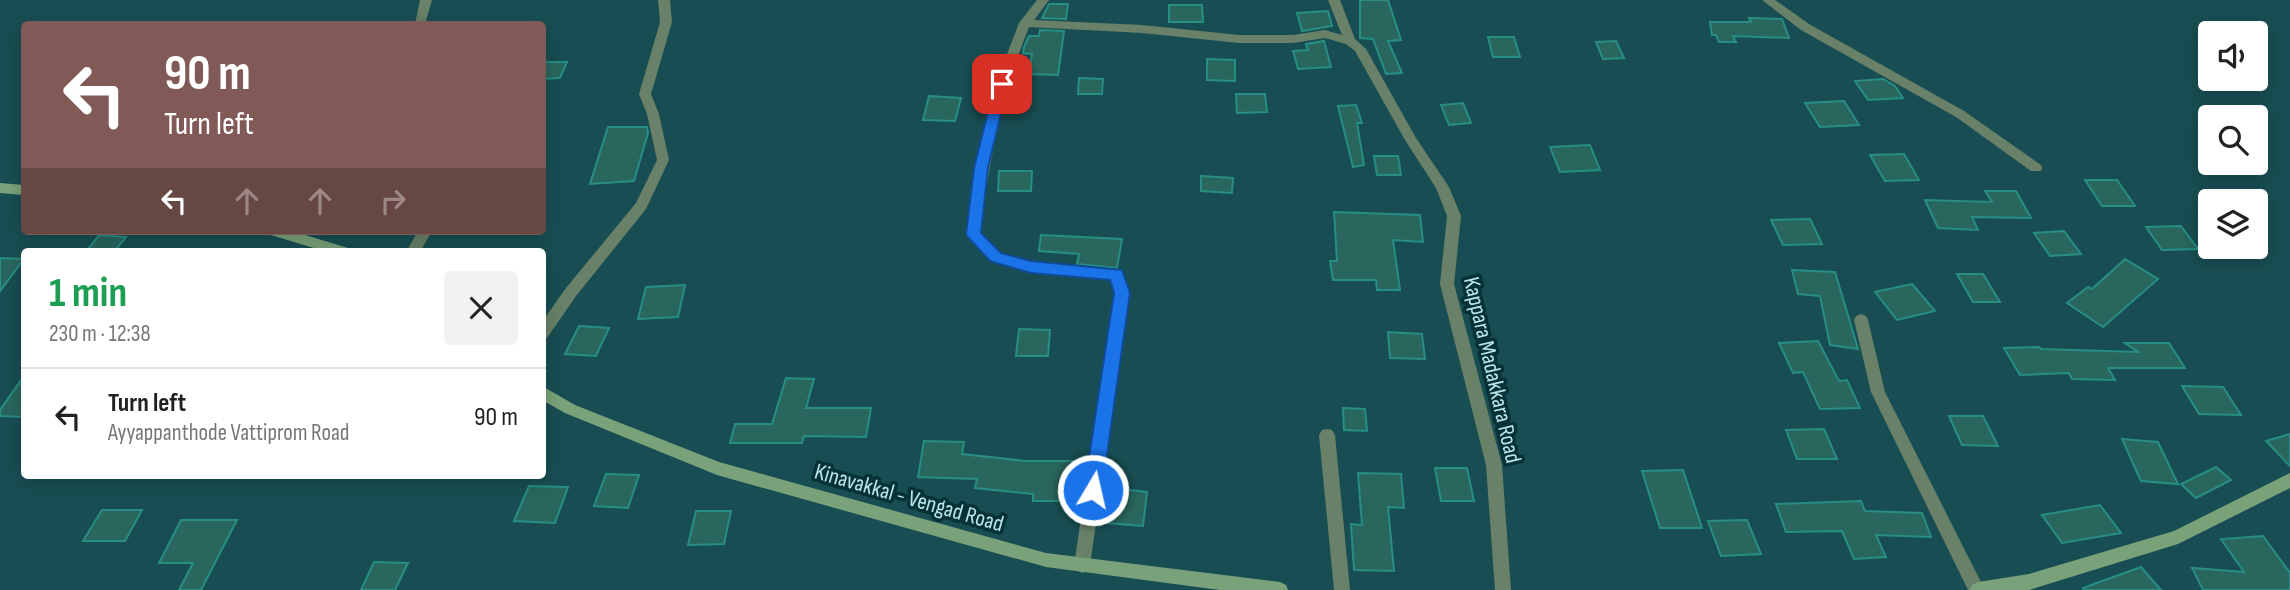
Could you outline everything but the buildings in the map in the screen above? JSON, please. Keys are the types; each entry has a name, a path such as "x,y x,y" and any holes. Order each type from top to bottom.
{"main road":[{"path":"0,188 21,190"},
{"path":"289,235 330,248"},
{"name":"Kinavakkal - Vengad Road","path":"546,394 570,409 717,468 1046,560 1280,590"},
{"path":"1977,590 2029,582 2178,537 2290,480"}],"street":[{"path":"421,21 426,0"},
{"path":"546,328 571,292 641,206 663,160 653,114 645,94 666,22 664,0"},
{"path":"1043,0 1026,23 1002,84 981,168 973,235 996,257 1031,267 1116,275 1122,293 1082,565"},
{"name":"Kappara Madakkara Road","path":"1334,0 1350,41 1360,49 1411,139 1442,187 1454,216 1447,284 1493,465 1503,590"},
{"path":"1768,0 1805,27 1960,114 2036,168"},
{"path":"1026,23 1142,29 1239,39 1293,38 1325,34 1350,41"},
{"path":"1861,320 1878,392 1977,590"},
{"path":"1327,435 1342,590"}],"route":[{"path":"1002,84 981,168 973,235 996,257 1031,267 1116,275 1122,293 1093,490"}]}
